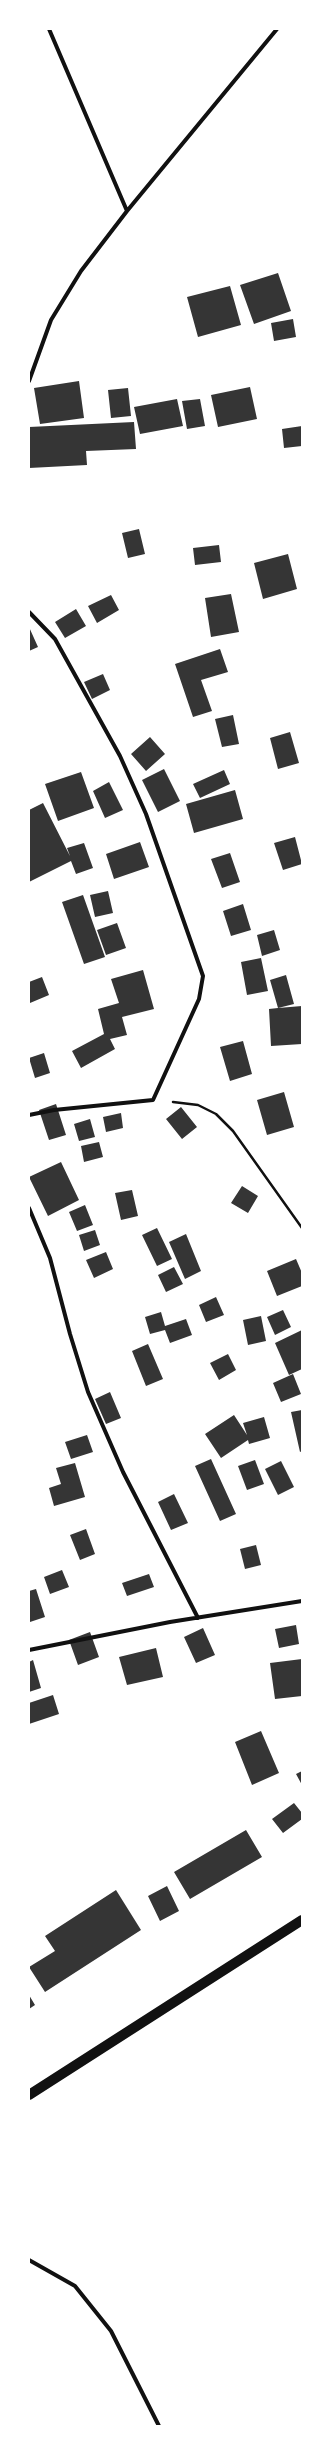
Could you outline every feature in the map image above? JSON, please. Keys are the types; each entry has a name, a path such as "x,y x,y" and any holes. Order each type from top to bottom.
{"main road":[{"path":"29,2095 302,1920"}],"street":[{"path":"49,29 127,211"},
{"path":"29,381 51,320 81,271 127,211 277,29"},
{"path":"29,612 55,639 120,756 146,814 203,976 199,999 153,1100 54,1110 29,1115"},
{"path":"29,1208 50,1258 70,1334 88,1392 123,1472 198,1618"},
{"path":"29,1650 198,1618 302,1601"},
{"path":"29,2260 75,2286 111,2331 159,2426"}],"path":[{"path":"153,1100 198,1105 216,1114 233,1132 302,1228"}],"building":[{"path":"278,273 291,311 254,324 240,285"},
{"path":"230,286 241,325 198,337 187,297"},
{"path":"293,319 296,337 274,341 271,323"},
{"path":"79,381 84,418 40,424 34,388"},
{"path":"250,387 257,419 218,427 211,395"},
{"path":"128,388 131,416 111,418 108,390"},
{"path":"177,399 183,426 140,434 134,407"},
{"path":"200,399 205,426 187,429 182,401"},
{"path":"134,422 136,449 86,451 87,465 29,468 29,427"},
{"path":"302,426 302,446 284,448 282,429"},
{"path":"139,529 145,554 128,558 122,533"},
{"path":"219,545 221,562 195,565 193,548"},
{"path":"288,554 297,589 263,599 254,563"},
{"path":"231,594 239,632 211,637 205,598"},
{"path":"111,595 119,610 97,623 88,606"},
{"path":"76,609 86,626 65,638 55,622"},
{"path":"29,627 38,647 29,651"},
{"path":"220,649 228,672 201,680 212,711 193,717 175,664"},
{"path":"103,674 110,690 92,699 84,682"},
{"path":"233,715 239,744 222,747 215,719"},
{"path":"290,732 299,763 278,769 270,738"},
{"path":"150,737 165,754 146,771 131,754"},
{"path":"164,769 180,801 158,812 142,780"},
{"path":"224,770 230,784 200,798 193,784"},
{"path":"81,772 94,808 58,821 45,784"},
{"path":"109,782 123,810 105,818 93,791"},
{"path":"235,790 243,819 194,833 186,804"},
{"path":"43,803 70,856 67,848 84,843 93,868 76,874 71,861 29,882 29,810"},
{"path":"295,837 302,864 283,870 274,843"},
{"path":"140,842 149,867 114,879 106,854"},
{"path":"230,853 240,882 222,888 211,859"},
{"path":"108,891 113,913 95,917 90,895"},
{"path":"83,895 105,957 84,964 62,902"},
{"path":"243,904 251,930 231,936 223,911"},
{"path":"117,923 126,948 106,955 97,930"},
{"path":"274,930 280,950 262,956 257,935"},
{"path":"261,958 268,991 247,995 241,962"},
{"path":"143,970 154,1009 122,1017 127,1035 110,1039 115,1049 81,1068 72,1051 104,1034 98,1009 119,1003 111,979"},
{"path":"286,975 294,1004 278,1008 270,980"},
{"path":"42,977 49,995 30,1003 29,982"},
{"path":"302,1006 302,1044 271,1046 269,1009"},
{"path":"243,1041 252,1074 230,1081 220,1047"},
{"path":"44,1053 50,1073 35,1078 29,1058"},
{"path":"284,1092 294,1127 267,1135 257,1100"},
{"path":"56,1104 66,1135 49,1140 39,1110"},
{"path":"181,1107 197,1127 182,1139 166,1119"},
{"path":"121,1113 123,1128 106,1132 103,1117"},
{"path":"90,1119 95,1137 79,1141 74,1124"},
{"path":"99,1142 103,1157 84,1162 81,1146"},
{"path":"61,1162 79,1200 48,1216 29,1177"},
{"path":"242,1186 258,1196 248,1213 231,1203"},
{"path":"132,1190 138,1216 121,1220 115,1193"},
{"path":"85,1205 93,1225 77,1231 69,1212"},
{"path":"157,1228 172,1259 157,1266 142,1235"},
{"path":"95,1230 100,1245 84,1251 79,1235"},
{"path":"186,1234 201,1271 185,1279 169,1242"},
{"path":"106,1252 113,1269 94,1278 86,1260"},
{"path":"296,1259 302,1273 302,1286 277,1296 267,1271"},
{"path":"174,1267 183,1284 166,1292 158,1275"},
{"path":"216,1297 224,1315 206,1322 199,1305"},
{"path":"283,1310 291,1327 275,1335 267,1317"},
{"path":"161,1312 165,1326 186,1319 192,1335 170,1343 165,1330 150,1334 145,1317"},
{"path":"261,1316 266,1341 248,1345 243,1320"},
{"path":"302,1330 302,1369 289,1375 275,1343"},
{"path":"148,1344 163,1379 146,1386 132,1351"},
{"path":"228,1354 236,1370 219,1380 210,1363"},
{"path":"293,1374 301,1394 281,1402 273,1383"},
{"path":"110,1392 121,1418 106,1424 95,1399"},
{"path":"302,1410 302,1451 300,1452 291,1412"},
{"path":"234,1415 247,1435 243,1423 264,1417 270,1438 249,1444 248,1440 221,1458 205,1434"},
{"path":"87,1435 93,1452 71,1459 65,1442"},
{"path":"211,1459 236,1514 220,1521 195,1466"},
{"path":"255,1460 264,1484 247,1490 238,1466"},
{"path":"281,1461 294,1487 278,1495 265,1469"},
{"path":"75,1463 85,1497 54,1506 49,1488 61,1484 56,1468"},
{"path":"174,1494 188,1523 171,1530 158,1502"},
{"path":"86,1529 95,1554 80,1560 70,1535"},
{"path":"256,1545 261,1565 245,1569 240,1549"},
{"path":"62,1570 69,1587 50,1594 44,1577"},
{"path":"149,1574 154,1587 127,1596 122,1583"},
{"path":"36,1589 45,1617 30,1622 29,1591"},
{"path":"296,1625 299,1644 279,1648 275,1629"},
{"path":"203,1628 215,1655 196,1663 184,1637"},
{"path":"90,1632 99,1657 78,1665 69,1640"},
{"path":"156,1648 163,1677 127,1685 119,1657"},
{"path":"302,1659 302,1696 275,1699 270,1663"},
{"path":"33,1660 41,1688 29,1692 29,1662"},
{"path":"53,1695 59,1714 29,1724 29,1703"},
{"path":"261,1731 279,1773 252,1785 235,1742"},
{"path":"302,1771 302,1785 296,1774"},
{"path":"294,1803 302,1813 302,1819 283,1833 272,1819"},
{"path":"246,1830 262,1857 190,1899 174,1872"},
{"path":"167,1886 179,1911 160,1921 148,1896"},
{"path":"116,1890 141,1930 45,1992 29,1967 55,1951 45,1936"},
{"path":"29,1995 35,2005 29,2009"}]}
